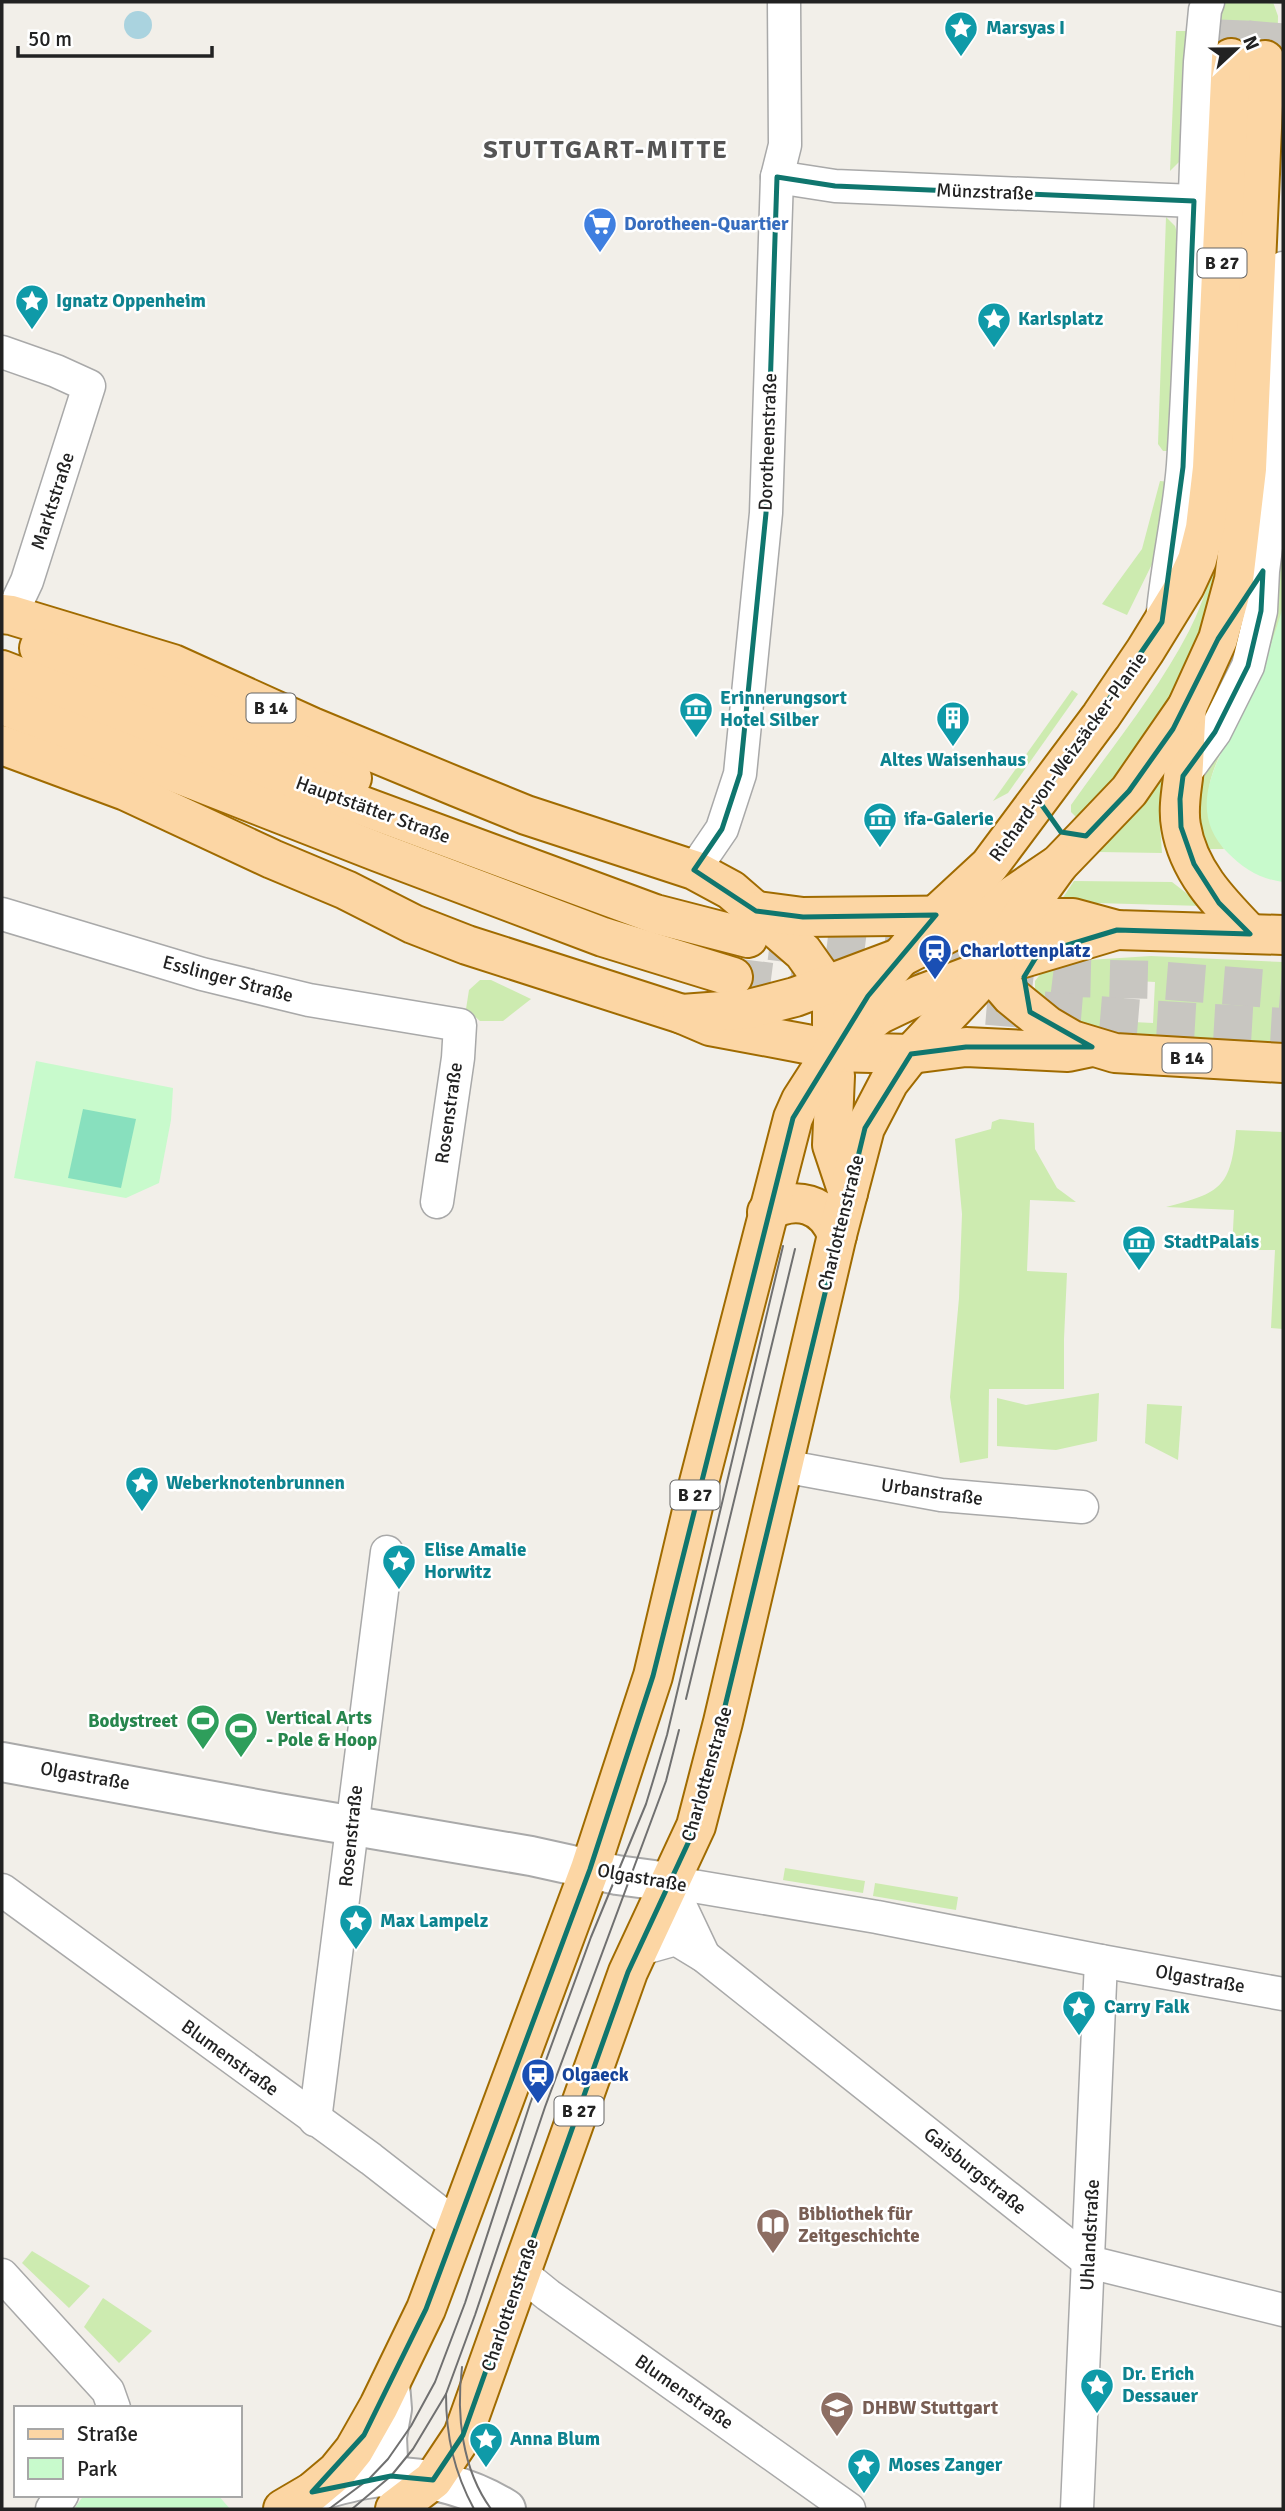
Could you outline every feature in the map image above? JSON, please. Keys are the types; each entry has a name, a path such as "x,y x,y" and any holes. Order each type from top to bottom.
{"main road":[{"name":"Richard-von-Weizsäcker-Planie","path":"936,915 989,866 1039,801 1101,716 1162,622 1197,560 1205,528 1211,480 1248,59 1247,469 1234,580 1218,639 1187,707 1129,791 1059,864 1002,917"},
{"name":"B 14","path":"5,621 173,664 312,727 526,815 694,870 731,890 752,925 803,953 827,986 835,1076 832,1145 848,1193"},
{"name":"B 14","path":"5,621 381,791 399,819"},
{"name":"Hauptstätter Straße","path":"2,670 655,914 752,925"},
{"name":"Hauptstätter Straße","path":"2,705 603,937 728,993"},
{"name":"B 27","path":"1187,707 1181,827 1194,864 1219,903 1267,934"},
{"name":"B 14","path":"2,745 125,791 446,937 682,1014 710,1026 806,1044 832,1052 911,1054 966,1047 1069,1052 1092,1048"},
{"name":"B 14","path":"125,791 251,802"},
{"path":"1039,801 1052,824 1061,832 1086,836"},
{"path":"989,866 1002,917"},
{"name":"B 14","path":"752,925 803,917 936,915 1073,918 1117,930 1267,934"},
{"name":"B 27","path":"298,2501 337,2471 354,2450 426,2309 590,1869 653,1676 695,1494 793,1118 867,996 936,915"},
{"name":"B 27","path":"682,1014 728,993 748,1009 795,997 1002,917"},
{"name":"B 27","path":"911,1054 993,967 1002,917"},
{"path":"728,993 750,983 759,964 761,943 752,925"},
{"name":"B 27","path":"832,1052 880,1014 922,994 993,967 1117,930"},
{"path":"1030,1012 1023,993 1024,976 1038,954"},
{"name":"B 14","path":"993,967 1005,989 1030,1012 1072,1040 1092,1048 1115,1053 1283,1063"},
{"name":"Charlottenstraße","path":"407,2496 451,2455 470,2416 638,1950 696,1826 865,1128 889,1082 911,1054"},
{"path":"767,1212 779,1205 808,1205 823,1211 832,1222 837,1235"}],"street":[{"name":"Dorotheenstraße","path":"694,870 722,829 740,774 766,513 777,177 785,145 785,2"},
{"name":"Richard-von-Weizsäcker-Planie","path":"1162,622 1165,581 1175,534 1183,467 1200,62 1208,2"},
{"name":"Münzstraße","path":"777,177 835,186 1194,201"},
{"name":"Richard-von-Weizsäcker-Planie","path":"1183,776 1215,732 1248,666 1261,611 1263,571 1276,470 1283,268"},
{"name":"Marktstraße","path":"2,352 89,386 27,581 5,621"},
{"name":"Richard-von-Weizsäcker-Planie","path":"1218,639 1263,571"},
{"name":"Esslinger Straße","path":"2,914 202,974 296,997 460,1025"},
{"name":"Rosenstraße","path":"437,1202 458,1058 460,1025"},
{"name":"Urbanstraße","path":"783,1466 941,1496 1082,1507"},
{"name":"Rosenstraße","path":"315,2120 387,1552"},
{"name":"Olgastraße","path":"2,1762 531,1856 590,1869 877,1917 1283,1994"},
{"name":"Gaisburgstraße","path":"669,1882 704,1956"},
{"name":"Blumenstraße","path":"2,1890 372,2159 457,2226"},
{"name":"Gaisburgstraße","path":"638,1950 676,1939 704,1956 1089,2262 1283,2310"},
{"name":"Uhlandstraße","path":"1077,2509 1101,1961"},
{"name":"Blumenstraße","path":"520,2273 554,2300 849,2509"},
{"path":"2,2275 108,2391 113,2406"},
{"path":"390,2384 393,2409 387,2437 407,2496"},
{"path":"470,2416 470,2456 497,2504"},
{"path":"298,2501 369,2479 407,2496 497,2504"}],"highlighted area":[{"path":"777,177 835,186 1194,201 1183,467 1162,622 1039,801 1061,832 1086,836 1129,791 1173,729 1218,639 1263,571 1261,611 1248,666 1215,732 1183,776 1180,799 1181,827 1194,864 1219,903 1250,934 1117,930 1038,954 1024,977 1030,1012 1092,1047 966,1047 911,1054 865,1128 696,1826 628,1972 463,2435 433,2480 391,2476 312,2492 364,2435 426,2309 590,1869 653,1676 793,1118 868,996 936,915 803,917 756,911 694,870 722,829 740,774 766,513"}],"green space":[{"path":"1222,2 1273,2 1278,16 1277,61 1213,58"},
{"path":"1176,31 1191,31 1182,159 1170,171"},
{"path":"1166,217 1175,226 1181,246 1172,451 1163,451 1158,444"},
{"path":"1160,481 1171,482 1155,558 1127,615 1102,604 1142,549"},
{"path":"1283,517 1283,609 1259,678 1213,772 1209,808 1213,828 1224,849 1206,849 1196,818 1201,778"},
{"path":"1229,520 1203,635 1149,740 1079,820 1071,812 1071,805 1148,698 1189,631"},
{"path":"1283,607 1283,882 1260,876 1228,853 1214,834 1207,814 1207,794 1212,774 1255,686"},
{"path":"1072,690 1078,694 1008,793 993,801"},
{"path":"1163,772 1159,811 1162,853 1099,852"},
{"path":"1074,881 1172,882 1203,906 1060,902"},
{"path":"1151,956 1283,962 1283,1055 1120,1047 1035,997 1035,981 1045,968 1088,960","holes":["1137,981 1155,982 1153,1023 1133,1022 1125,1010 1125,996"]},
{"path":"480,980 491,980 531,999 503,1021 480,1021 466,1009 469,990"},
{"path":"36,1061 173,1088 171,1120 159,1183 126,1198 14,1178"},
{"path":"83,1109 136,1119 121,1188 68,1178"},
{"path":"1000,1119 1034,1123 1035,1149 1057,1188 1076,1202 1030,1200 1027,1271 1067,1273 1064,1389 989,1389 988,1458 960,1463 950,1397 959,1298 962,1214 955,1139 991,1129 992,1122"},
{"path":"1236,1130 1283,1132 1283,1329 1271,1328 1275,1250 1232,1250 1234,1210 1166,1207 1199,1197 1220,1185 1231,1164"},
{"path":"1099,1393 1097,1441 1056,1450 997,1446 997,1398 1026,1405"},
{"path":"1147,1404 1182,1406 1178,1460 1145,1443"},
{"path":"785,1868 865,1881 863,1893 783,1880"},
{"path":"875,1883 958,1897 956,1910 873,1896"},
{"path":"32,2251 90,2286 69,2308 22,2263"},
{"path":"103,2298 152,2331 119,2363 84,2327"},
{"path":"83,2497 220,2497 230,2509 74,2509"}],"water":[{"path":"138,11 148,15 152,25 148,35 138,39 128,35 124,25 128,15"}],"tunnel":[{"path":"1231,58 1233,2"},
{"path":"1265,60 1270,2"},
{"path":"770,941 1072,978 1156,980 1283,990"},
{"path":"733,977 825,989"},
{"path":"930,1001 1283,1027"}],"tram line":[{"path":"329,2509 369,2479 388,2459 411,2426 435,2382 465,2303 530,2104 591,1937 646,1804 667,1735 783,1246"},
{"path":"686,1699 795,1249"},
{"path":"352,2509 391,2476 413,2449 446,2394 545,2107 666,1781 679,1730"},
{"path":"462,2367 460,2404 463,2441 473,2477 491,2509"},
{"path":"446,2394 452,2453 474,2509"}],"place":[{"name":"Marsyas I","path":"961,58"},
{"name":"Dorotheen-Quartier","path":"600,254"},
{"name":"Ignatz Oppenheim","path":"32,331"},
{"name":"Karlsplatz","path":"994,349"},
{"name":"Erinnerungsort Hotel Silber","path":"696,739"},
{"name":"Altes Waisenhaus","path":"953,748"},
{"name":"ifa-Galerie","path":"880,849"},
{"name":"Charlottenplatz","path":"935,981"},
{"name":"StadtPalais","path":"1139,1272"},
{"name":"Weberknotenbrunnen","path":"142,1513"},
{"name":"Elise Amalie Horwitz","path":"399,1591"},
{"name":"Bodystreet","path":"203,1751"},
{"name":"Vertical Arts - Pole & Hoop","path":"241,1759"},
{"name":"Max Lampelz","path":"356,1951"},
{"name":"Carry Falk","path":"1079,2037"},
{"name":"Olgaeck","path":"538,2105"},
{"name":"Bibliothek für Zeitgeschichte","path":"773,2255"},
{"name":"Dr. Erich Dessauer","path":"1097,2415"},
{"name":"DHBW Stuttgart","path":"837,2438"},
{"name":"Anna Blum","path":"486,2469"},
{"name":"Moses Zanger","path":"864,2495"}],"district":[{"name":"STUTTGART-MITTE","path":"606,150"}]}
